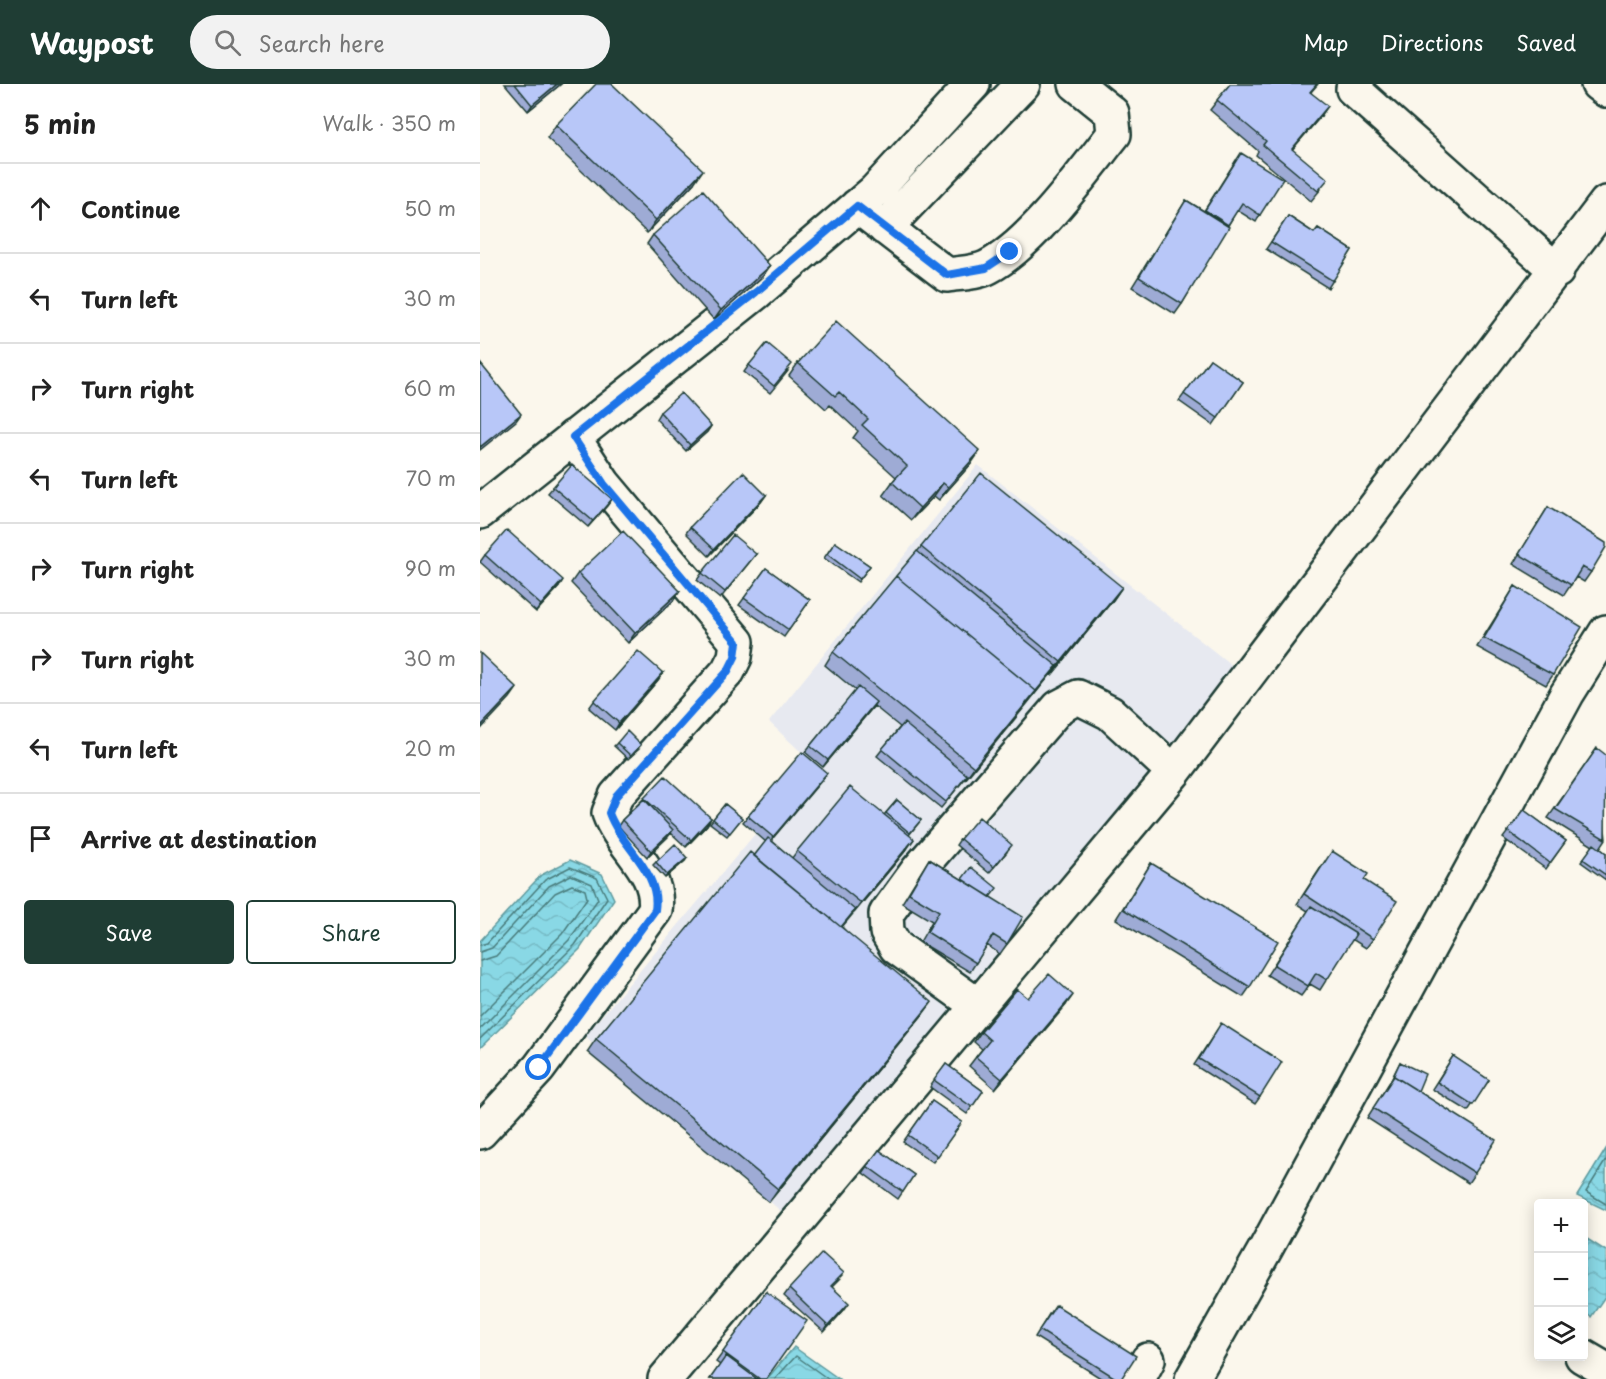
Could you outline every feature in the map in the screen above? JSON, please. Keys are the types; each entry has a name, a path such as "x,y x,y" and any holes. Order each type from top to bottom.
{"street":[{"path":"480,512 756,292 875,191 973,84"},
{"path":"885,228 1023,84"},
{"path":"857,206 947,275 986,268 1010,252 1069,190 1114,134 1112,114 1076,84"},
{"path":"1357,84 1353,89 1557,271"},
{"path":"1598,84 1606,90"},
{"path":"665,1379 1174,772 1557,271 1606,203"},
{"path":"480,1132 539,1068 655,910 657,893 643,867 614,828 609,813 616,796 728,671 735,657 737,642 604,484 573,437"},
{"path":"1192,1379 1272,1237 1567,694 1606,632"},
{"path":"977,1005 896,947 887,932 886,914 918,870 1059,707 1078,697 1110,713 1174,772"},
{"path":"1588,1360 1606,1370"}],"shaded area":[{"path":"978,465 1239,671 785,1215 585,1036 814,764 769,722"}],"water":[{"path":"570,860 602,874 614,899 580,949 480,1048 480,941 541,875"},
{"path":"1606,1149 1606,1210 1588,1201 1588,1199 1577,1196"},
{"path":"1588,1240 1606,1251 1606,1295 1591,1317 1588,1315"},
{"path":"794,1347 839,1379 767,1379"}],"building":[{"path":"515,84 557,84 532,105"},
{"path":"596,84 612,84 703,170 656,220 556,125"},
{"path":"1230,84 1317,84 1310,92 1328,106 1292,149 1328,179 1318,191 1263,145 1266,141 1217,100"},
{"path":"1241,153 1283,179 1260,215 1242,203 1228,225 1205,210"},
{"path":"703,190 770,266 721,310 653,235"},
{"path":"1186,200 1229,227 1182,304 1139,277"},
{"path":"1288,216 1314,233 1318,228 1352,250 1333,281 1271,242"},
{"path":"836,321 980,451 948,487 943,483 920,508 892,482 907,466 862,425 868,419 839,392 835,396 798,363"},
{"path":"767,343 792,364 774,386 749,365"},
{"path":"1210,359 1243,382 1218,418 1184,394"},
{"path":"480,363 521,414 480,447"},
{"path":"681,393 711,426 690,445 660,412"},
{"path":"572,465 612,499 593,521 553,487"},
{"path":"743,472 766,495 714,549 690,527"},
{"path":"981,473 1122,587 1061,662 921,547"},
{"path":"1548,507 1606,543 1606,547 1591,572 1582,567 1571,585 1519,554"},
{"path":"507,530 563,580 541,605 485,555"},
{"path":"623,531 680,591 635,633 578,573"},
{"path":"733,535 756,554 725,592 702,573"},
{"path":"835,542 870,566 860,579 827,554"},
{"path":"917,551 1057,666 1036,691 896,576"},
{"path":"766,568 810,600 789,630 744,598"},
{"path":"896,576 1036,691 974,767 833,652"},
{"path":"1515,586 1582,627 1553,675 1484,638"},
{"path":"638,651 663,673 619,723 594,701"},
{"path":"480,653 517,688 480,727"},
{"path":"858,687 876,702 828,760 810,746"},
{"path":"904,723 967,775 946,802 882,749"},
{"path":"627,731 641,745 631,756 617,743"},
{"path":"1597,748 1606,755 1605,839 1555,809"},
{"path":"802,752 827,773 773,837 748,816"},
{"path":"665,776 711,818 691,840 644,798"},
{"path":"850,787 914,839 861,903 797,851"},
{"path":"644,799 673,830 651,851 622,820"},
{"path":"897,800 921,820 910,833 886,813"},
{"path":"725,804 742,818 730,833 713,819"},
{"path":"1524,810 1566,841 1550,863 1508,831"},
{"path":"979,817 1012,845 994,867 960,839"},
{"path":"768,838 855,910 841,927 754,856"},
{"path":"675,844 687,858 667,875 656,862"},
{"path":"1594,844 1606,853 1606,875 1583,859"},
{"path":"1332,851 1368,874 1364,880 1397,901 1373,939 1304,894"},
{"path":"750,852 932,1002 778,1189 596,1039"},
{"path":"929,859 1023,917 1007,944 993,935 976,963 927,932 939,911 909,893"},
{"path":"1151,863 1278,941 1250,987 1123,909"},
{"path":"971,867 997,888 990,897 962,879"},
{"path":"1311,906 1356,934 1327,980 1316,973 1308,986 1274,965"},
{"path":"1049,974 1073,995 1002,1079 976,1057 990,1040 981,1032 1017,989 1028,998"},
{"path":"1221,1023 1282,1062 1260,1097 1199,1059"},
{"path":"1453,1056 1489,1080 1473,1105 1437,1082"},
{"path":"1400,1062 1425,1074 1418,1091 1393,1077"},
{"path":"946,1064 983,1091 972,1107 934,1080"},
{"path":"1394,1076 1496,1140 1475,1173 1373,1108"},
{"path":"932,1101 962,1122 938,1156 908,1135"},
{"path":"879,1150 914,1175 903,1192 867,1166"},
{"path":"822,1253 844,1273 831,1286 849,1303 828,1326 789,1289"},
{"path":"766,1292 807,1321 766,1379 760,1379 723,1352"},
{"path":"1056,1305 1136,1356 1121,1379 1117,1379 1039,1330"},
{"path":"726,1356 757,1379 710,1379"}],"route":[{"path":"539,1068 655,910 657,893 630,846 614,828 609,813 616,796 728,671 735,657 737,642 604,484 573,437 756,292 857,206 906,246 947,275 986,268 1010,252"}]}
